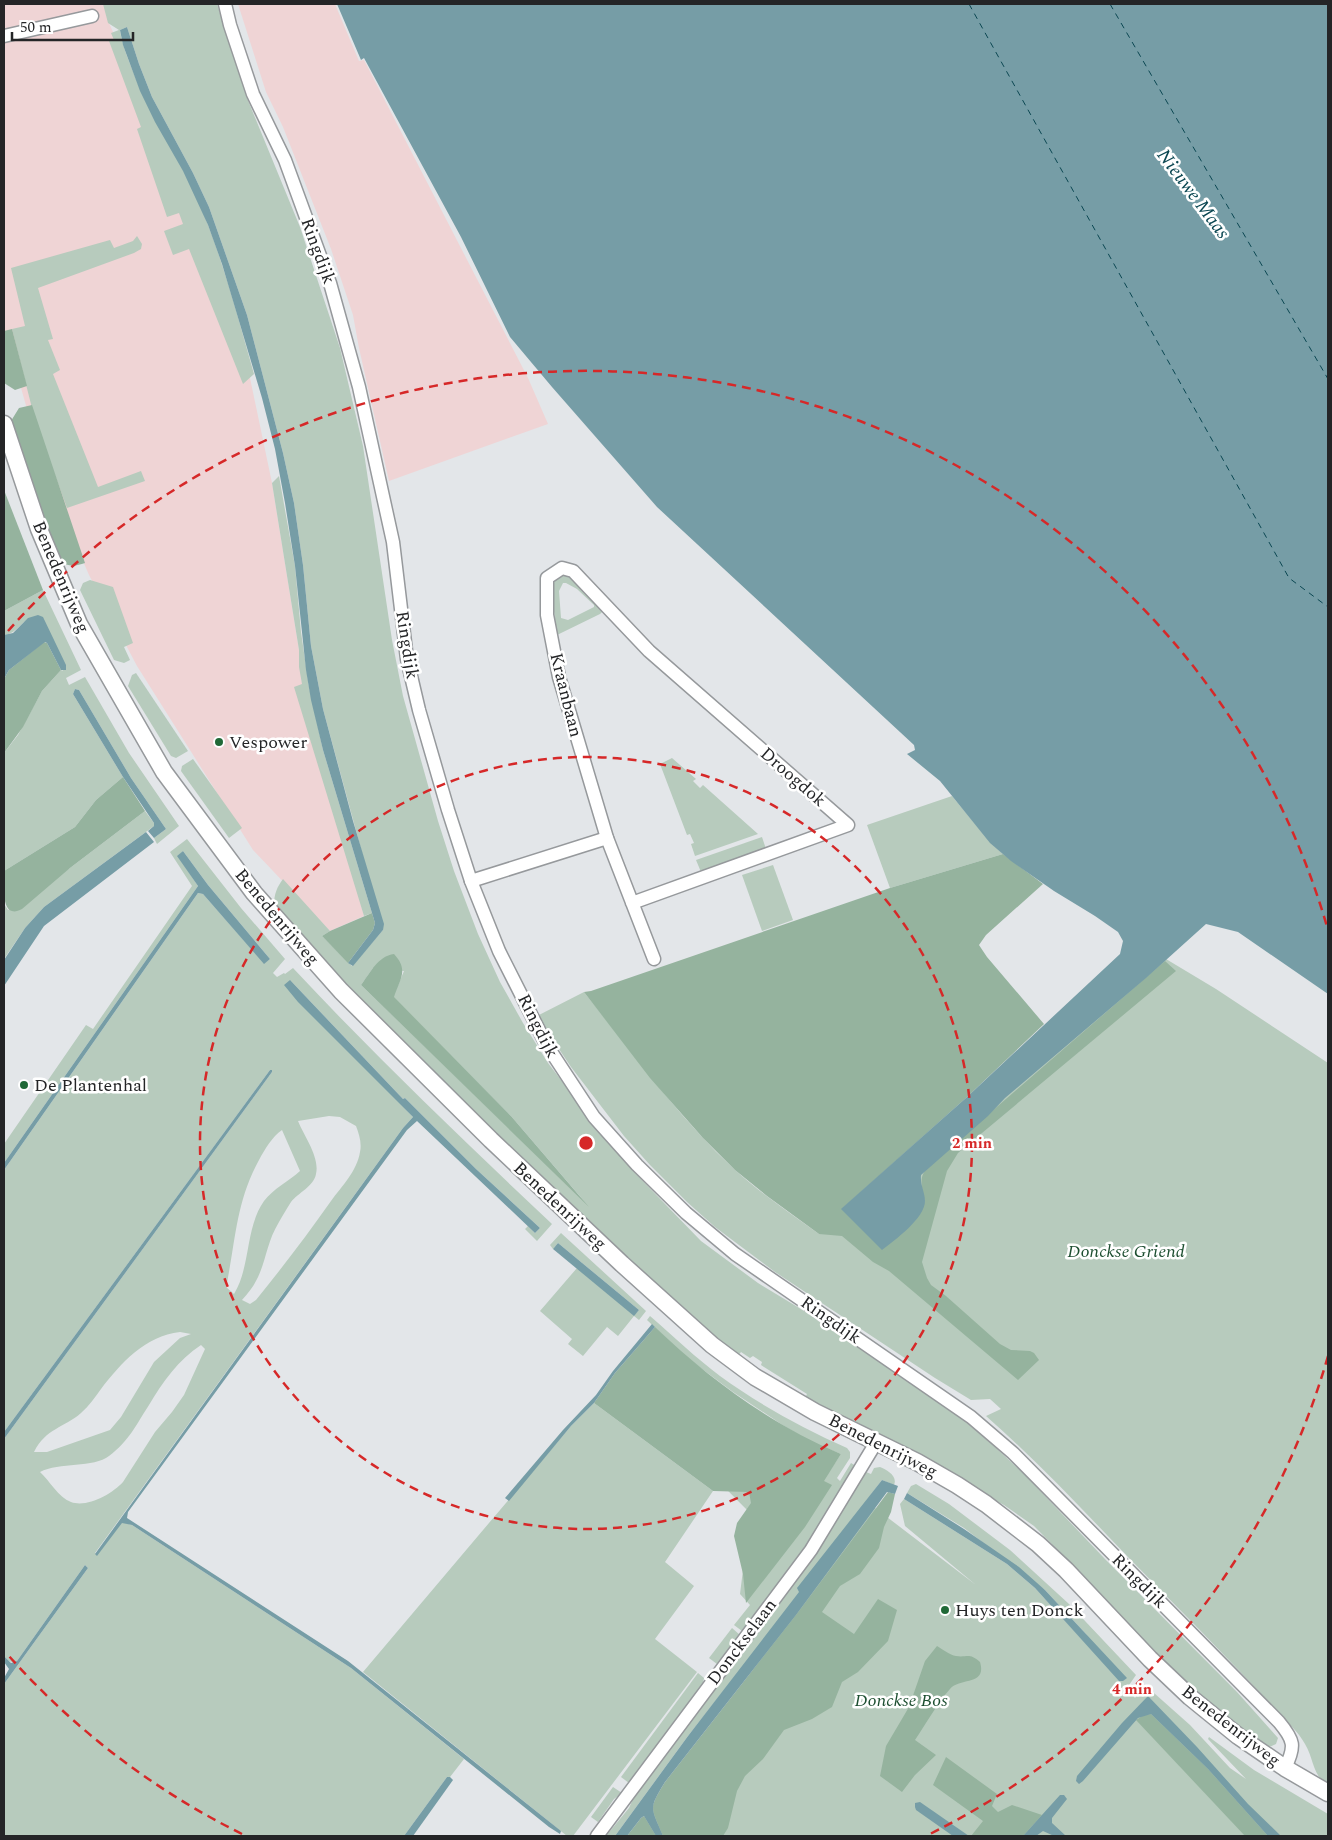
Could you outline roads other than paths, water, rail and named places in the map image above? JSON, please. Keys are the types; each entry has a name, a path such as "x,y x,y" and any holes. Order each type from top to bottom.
{"street":[{"name":"Ringdijk","path":"225,4 253,94 285,160 333,292 359,387 393,542 411,676 445,800 471,881 499,951 553,1056 594,1117 636,1165 686,1213 735,1254 966,1414 1013,1453 1279,1722 1289,1735 1293,1746 1291,1756 1285,1768"},
{"path":"4,36 92,16"},
{"name":"Benedenrijweg","path":"4,424 39,529 79,624 164,772 254,893 341,991 484,1133 622,1264 712,1345 756,1377 815,1412 877,1441 957,1485 986,1504 1038,1544 1066,1570 1150,1659 1190,1697 1238,1736 1285,1768 1328,1793"},
{"name":"Kraanbaan","path":"573,571 562,568 547,578 548,615 559,677 607,838 654,959"},
{"name":"Droogdok","path":"573,571 649,651 848,825 632,903"},
{"path":"471,881 607,838"},
{"name":"Donckselaan","path":"597,1836 811,1550 877,1441"}],"water":[{"name":"Nieuwe Maas","path":"337,4 1328,4 1328,994 1238,932 1206,924 1146,978 1005,1098 988,1116 921,1175 925,1198 924,1208 908,1228 882,1250 841,1209 967,1097 1120,954 1123,941 1118,932 1054,891 1011,861 990,843 940,781 907,754 915,750 914,745 657,507 510,337 461,237 364,58 361,60"},
{"path":"127,27 152,97 209,207 247,315 283,453 294,503 303,565 311,646 323,709 353,821 384,924 383,930 353,966 348,963 373,930 375,923 323,750 311,700 295,566 275,449 262,398 222,264 208,225 183,171 140,91 123,45 120,30"},
{"path":"38,615 43,617 66,665 66,670 61,670 45,642 9,670 4,679 4,635 13,633 28,618"},
{"path":"75,689 79,690 131,778 166,829 154,838 148,831 154,826 154,823 123,777 73,694"},
{"path":"146,832 154,842 44,926 4,986 4,960 25,928 44,907"},
{"path":"183,851 208,885 270,959 264,964 203,894 198,893 4,1170 4,1163 198,886 177,856"},
{"path":"290,980 403,1099 405,1098 476,1169 540,1228 535,1233 417,1121 407,1130 128,1512 127,1518 348,1661 561,1831 560,1834 351,1668 132,1525 122,1523 97,1556 95,1554 403,1128 413,1117 298,1002 284,985"},
{"path":"270,1070 272,1072 4,1439 4,1432"},
{"path":"558,1243 639,1310 634,1316 553,1249"},
{"path":"652,1324 655,1327 615,1373 594,1403 571,1426 509,1501 505,1498 563,1430 596,1395 613,1371"},
{"path":"882,1480 898,1486 895,1494 887,1492 796,1615 665,1782 656,1798 653,1809 663,1836 656,1836 644,1816 627,1836 615,1836 688,1736 799,1592 797,1588"},
{"path":"907,1493 1019,1567 1045,1590 1127,1678 1119,1681 1035,1588 1007,1564 904,1499"},
{"path":"85,1565 88,1568 4,1684 4,1678 9,1669 4,1662 4,1656 11,1663 17,1661"},
{"path":"1148,1696 1248,1804 1281,1836 1268,1836 1208,1769 1151,1714 1138,1718 1083,1781 1079,1784 1076,1781 1077,1776 1122,1723"},
{"path":"447,1777 453,1780 413,1836 404,1836"},
{"path":"1060,1795 1064,1795 1067,1799 1052,1818 1052,1823 1066,1836 1054,1836 1043,1831 1036,1836 1023,1836"},
{"path":"920,1802 969,1836 953,1836 916,1810 915,1803"}],"place":[{"name":"Vespower","path":"219,742"},
{"name":"De Plantenhal","path":"24,1085"},
{"name":"Huys ten Donck","path":"945,1610"}],"park label":[{"name":"Donckse Griend","path":"1126,1251"},
{"name":"Donckse Bos","path":"901,1700"}]}
